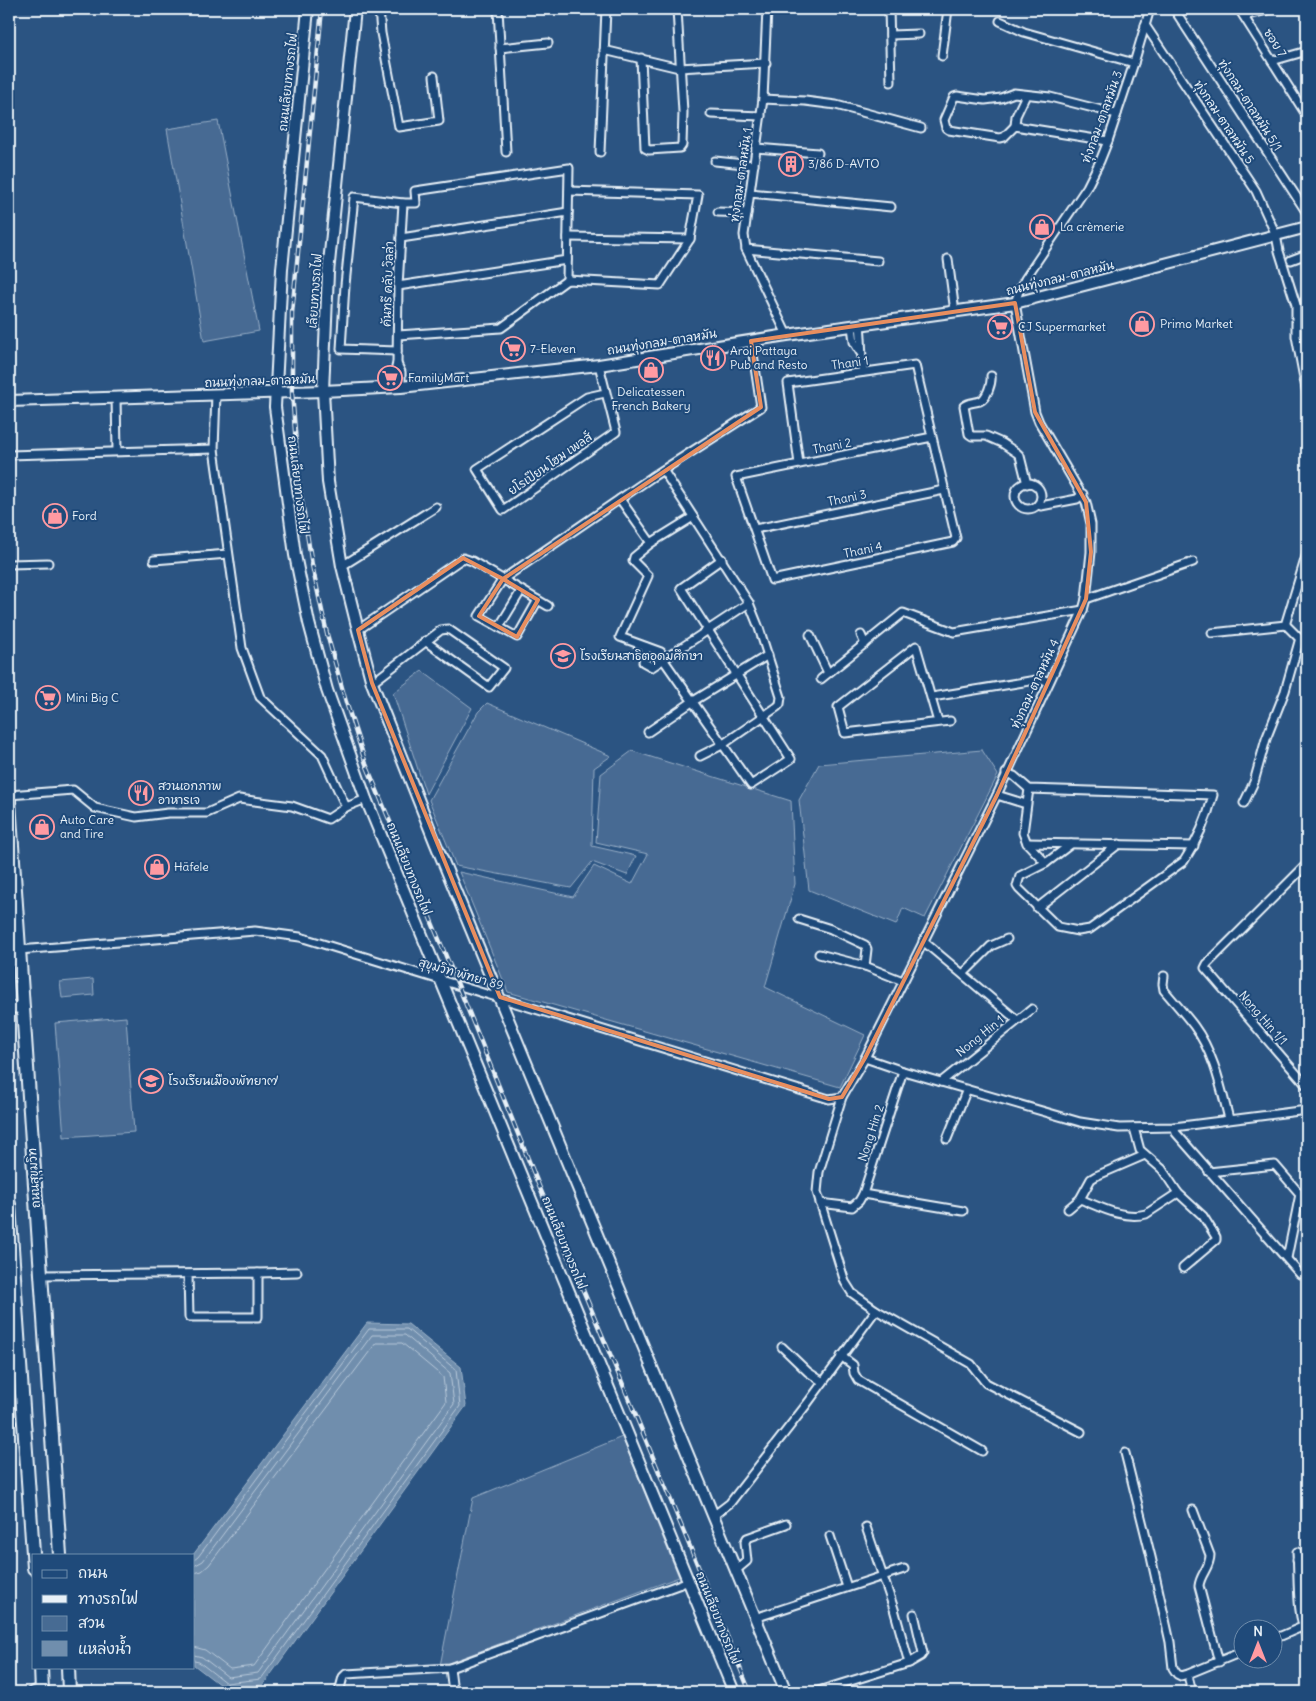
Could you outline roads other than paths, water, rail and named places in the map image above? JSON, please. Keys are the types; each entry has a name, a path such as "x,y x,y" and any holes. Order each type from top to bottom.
{"highway":[{"name":"ถนนสุขุมวิท","path":"9,801 60,1554"},
{"path":"9,1204 33,1554"},
{"path":"40,1668 42,1690"},
{"path":"68,1668 69,1692"}],"street":[{"name":"ถนนเลียบทางรถไฟ","path":"308,9 282,269 275,407 295,555 309,623 327,690 366,798 734,1692"},
{"name":"เลียบทางรถไฟ","path":"323,391 328,273 355,9"},
{"path":"379,9 381,33 399,127 439,121 434,76"},
{"path":"498,9 506,152"},
{"path":"600,152 606,9"},
{"path":"641,58 645,148 648,150 677,149 682,146 683,112 677,9"},
{"name":"ทุ่งกลม-ตาลหมัน 1","path":"767,9 763,98 744,234 746,249 787,335"},
{"path":"890,9 891,82"},
{"path":"942,56 948,9"},
{"name":"ทุ่งกลม-ตาลหมัน 3","path":"1015,303 1025,279 1087,186 1108,141 1150,9"},
{"name":"ทุ่งกลม-ตาลหมัน 5/1","path":"1174,9 1307,213"},
{"name":"ซอย 7","path":"1239,9 1272,61 1304,104 1307,116"},
{"path":"1244,16 1270,9"},
{"path":"1000,21 1024,32 1134,63"},
{"name":"ทุ่งกลม-ตาลหมัน 5","path":"1145,25 1256,191 1276,235 1279,251 1296,305 1296,336 1307,394"},
{"path":"890,35 919,34"},
{"path":"500,48 548,44"},
{"path":"604,50 679,68 766,64"},
{"path":"1272,61 1307,51"},
{"path":"1026,95 1016,116 1015,126 1004,137 1000,138 946,128 944,120 954,97 957,96 985,100 1001,98 1014,93 1062,99 1117,114"},
{"path":"763,98 836,105 922,128"},
{"path":"711,114 761,116"},
{"path":"1015,126 1108,141"},
{"path":"756,148 818,153"},
{"path":"715,161 754,165"},
{"path":"397,351 341,349 354,197 403,204 416,203 415,191 569,168 567,280"},
{"path":"398,335 501,328 567,280 660,285 690,239 698,195 569,191"},
{"path":"750,193 891,207"},
{"name":"คันทรี คลับ วิลล่า","path":"397,387 401,372 397,364 397,351 398,286 403,204"},
{"path":"401,238 568,212"},
{"path":"718,212 747,213"},
{"name":"ถนนทุ่งกลม-ตาลหมัน","path":"9,401 397,387 599,365 787,335 1015,303 1307,227"},
{"path":"568,237 690,239"},
{"path":"746,249 878,260"},
{"path":"1291,260 1307,254"},
{"path":"948,259 955,312"},
{"path":"398,286 567,260"},
{"name":"ทุ่งกลม-ตาลหมัน 4","path":"865,1058 997,795 1083,610 1086,599 1092,552 1086,502 1035,412 1015,303"},
{"path":"856,325 862,341 860,352 863,372"},
{"path":"538,600 517,637 479,616 503,579 663,470 762,407 750,341"},
{"name":"ยโรเปียน โฮม เพลส์","path":"599,365 616,432 503,510 477,469 587,396 605,393"},
{"name":"Thani 1","path":"799,464 788,383 915,366 932,438"},
{"path":"992,376 992,382 984,397 980,401 964,406 969,434 972,436 986,436 1002,443 1017,453 1020,456 1027,484"},
{"path":"323,391 328,482 342,566 372,682 432,833 786,1692"},
{"path":"216,394 214,449 242,648 260,697 322,755 346,807"},
{"path":"116,397 117,452"},
{"path":"932,438 944,490"},
{"name":"Thani 2","path":"755,529 736,477 932,438"},
{"path":"9,455 214,449"},
{"path":"663,470 722,559 748,603 759,628 782,700 777,707 722,745 700,756"},
{"path":"1038,505 1041,501 1040,490 1036,486 1027,484 1018,489 1016,493 1017,503 1029,509 1038,505 1042,506 1077,499 1083,494"},
{"name":"Thani 3","path":"755,529 944,490"},
{"name":"Thani 4","path":"755,529 772,580 953,542 956,538 944,490"},
{"path":"620,500 651,544"},
{"path":"342,566 436,507"},
{"path":"693,517 634,557 633,561 648,576 620,637 661,652 663,659 692,702 751,785 790,760 764,716 681,588 722,559"},
{"path":"1286,625 1307,553"},
{"path":"154,560 228,554"},
{"path":"358,630 463,558 472,561 548,606"},
{"path":"1086,599 1193,562"},
{"path":"9,564 48,563"},
{"path":"499,627 521,590"},
{"path":"646,647 643,662 652,667 748,603"},
{"path":"821,679 903,613 954,632 1083,610"},
{"path":"1212,633 1286,625 1307,646"},
{"path":"372,682 425,642 443,629 448,629 504,668 489,687 425,642"},
{"path":"810,635 828,673"},
{"path":"861,635 865,644"},
{"path":"1244,803 1254,782 1266,739 1285,691 1300,638"},
{"path":"938,722 916,646 838,707 845,733 950,721"},
{"path":"648,732 735,674 768,655"},
{"path":"932,697 1042,680 1049,682"},
{"path":"1006,773 1014,776 1029,789 1213,795 1207,819 1194,846 1184,861 1090,929 1078,931 1058,927 1019,890 1018,886 1020,876 1046,863 1071,844"},
{"path":"1029,789 1023,833 1028,843 1046,863"},
{"path":"9,795 73,790 95,808 136,817 168,813 207,813 239,799 292,806 328,819 346,807 366,798"},
{"path":"997,795 1026,804"},
{"path":"1028,843 1194,846"},
{"path":"1037,908 1120,844"},
{"name":"Nong Hin 1/1","path":"1307,864 1205,968 1307,1086"},
{"path":"799,919 831,929 864,944 867,949 865,966"},
{"name":"สุขุมวิท พัทยา 89","path":"19,950 255,931 300,937 829,1099 842,1098"},
{"path":"963,974 991,946 1007,939"},
{"path":"923,941 1018,1020"},
{"path":"819,954 865,966 903,981"},
{"path":"1164,976 1164,990 1194,1026 1207,1049 1216,1072 1229,1119"},
{"path":"9,1007 23,1008"},
{"name":"Nong Hin 1","path":"941,1082 1032,1009"},
{"path":"1081,1432 986,1383 976,1369 964,1360 876,1310 852,1293 845,1282 817,1192 819,1172 842,1098 865,1058 903,1071 1080,1122 1119,1128 1174,1127 1307,1110"},
{"name":"Nong Hin 2","path":"820,1203 852,1206 859,1201 863,1194 903,1071"},
{"path":"946,1139 967,1089"},
{"path":"1174,1127 1176,1133 1209,1172 1300,1274"},
{"path":"1134,1128 1140,1150 1162,1169 1178,1193 1203,1216 1216,1238 1183,1268"},
{"path":"1068,1209 1080,1199 1091,1179 1144,1154"},
{"path":"1209,1172 1275,1165 1300,1194 1286,1258"},
{"path":"1080,1199 1124,1215 1140,1216 1178,1193"},
{"path":"863,1194 963,1211"},
{"path":"41,1275 258,1274 297,1272"},
{"path":"188,1274 189,1317 258,1317 258,1274"},
{"path":"713,1516 730,1503 876,1310"},
{"path":"782,1347 808,1372 823,1382"},
{"path":"841,1356 853,1364 854,1373 858,1380 982,1451"},
{"path":"1125,1453 1170,1642 1173,1668 1181,1676 1234,1655"},
{"path":"1193,1510 1210,1556 1210,1562 1200,1577 1199,1586 1219,1662"},
{"path":"735,1571 747,1561 744,1542 747,1538 786,1524"},
{"path":"866,1527 883,1575 909,1663"},
{"path":"830,1536 846,1587"},
{"path":"1296,1552 1304,1609 1302,1626 1307,1638"},
{"path":"1297,1560 1307,1558"},
{"path":"755,1618 904,1569"},
{"path":"339,1692 343,1677 350,1673 450,1668 689,1581"},
{"path":"815,1692 909,1663 921,1656 923,1653 914,1614"},
{"path":"1284,1634 1302,1626"},
{"path":"450,1668 453,1692"},
{"path":"1189,1680 1192,1692"},
{"path":"30,1692 42,1690"}],"water":[{"path":"367,1323 408,1324 461,1367 466,1406 263,1685 224,1688 195,1666 194,1554"}],"railway":[{"path":"322,9 292,313 292,392 299,483 312,565 327,634 366,764 750,1692"}],"place":[{"name":"3/86 D-AVTO","path":"791,164"},
{"name":"La crèmerie","path":"1042,227"},
{"name":"Primo Market","path":"1142,324"},
{"name":"CJ Supermarket","path":"1000,327"},
{"name":"7-Eleven","path":"513,349"},
{"name":"Aroi Pattaya Pub and Resto","path":"713,358"},
{"name":"Delicatessen French Bakery","path":"651,370"},
{"name":"FamilyMart","path":"390,378"},
{"name":"Ford","path":"55,516"},
{"name":"โรงเรียนสาธิตอุดมศึกษา","path":"563,656"},
{"name":"Mini Big C","path":"48,698"},
{"name":"สวนเอกภาพ อาหารเจ","path":"141,793"},
{"name":"Auto Care and Tire","path":"42,827"},
{"name":"Häfele","path":"157,867"},
{"name":"โรงเรียนเมืองพัทยา๗","path":"151,1081"}]}
